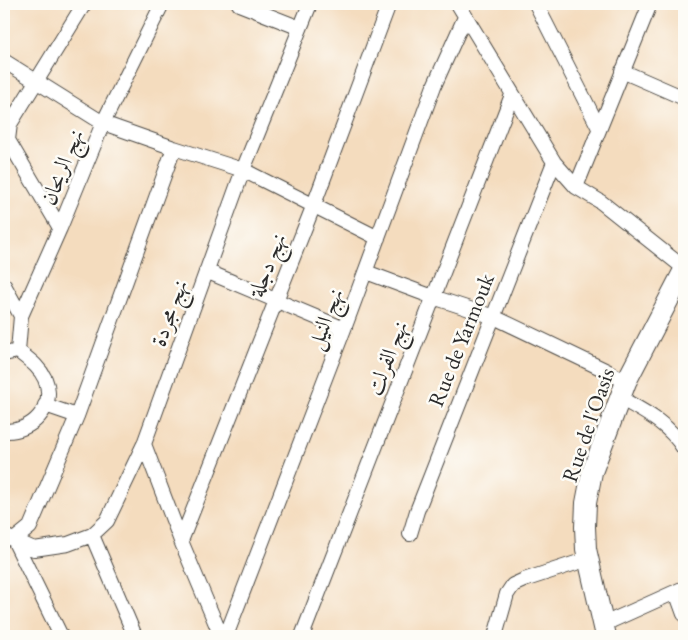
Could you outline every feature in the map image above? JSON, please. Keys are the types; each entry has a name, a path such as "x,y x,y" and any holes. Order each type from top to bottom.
{"street":[{"path":"60,228 8,140 10,124 84,4"},
{"name":"نهج الريحان","path":"18,351 21,316 103,123 162,4"},
{"path":"239,4 300,28"},
{"name":"نهج مجردة","path":"92,536 106,521 144,444 243,170 310,4"},
{"name":"نهج دجلة","path":"181,541 313,206 390,4"},
{"path":"458,4 554,162 576,187 601,202 684,269"},
{"path":"536,4 599,128"},
{"path":"576,187 650,4"},
{"name":"نهج النيل","path":"226,636 366,272 434,86 465,17"},
{"path":"4,61 103,123 243,170 378,238"},
{"path":"622,71 684,98"},
{"name":"نهج الفرلت","path":"302,636 512,95"},
{"path":"9,538 30,527 77,416 174,148"},
{"name":"Rue de Yarmouk","path":"410,534 417,511 554,162"},
{"name":"Rue de l'Oasis","path":"605,630 588,559 585,527 586,503 592,472 623,390 684,269"},
{"path":"206,270 344,329"},
{"path":"366,272 494,317 607,371 623,390 646,412 666,426 684,449"},
{"path":"4,285 21,316"},
{"path":"4,354 18,351 38,367 46,382 47,398 41,414 30,426 14,432 4,431"},
{"path":"45,405 77,416"},
{"path":"144,444 181,541 221,636"},
{"path":"9,538 34,549 68,544 92,536 135,636"},
{"path":"9,538 61,636"},
{"path":"495,636 507,594 513,585 588,559"},
{"path":"605,630 680,590 684,614"}]}
